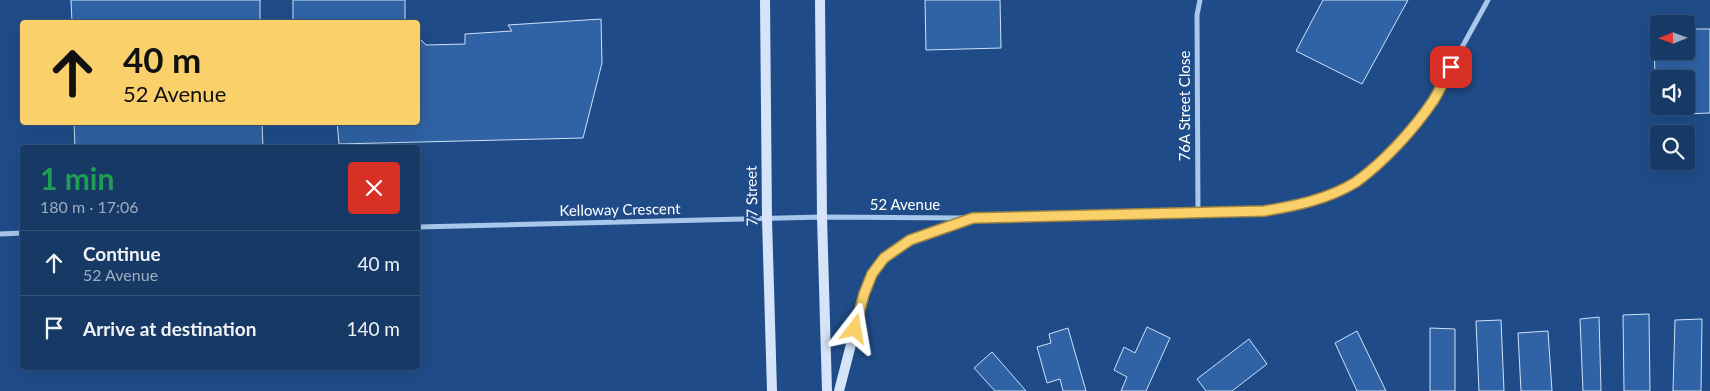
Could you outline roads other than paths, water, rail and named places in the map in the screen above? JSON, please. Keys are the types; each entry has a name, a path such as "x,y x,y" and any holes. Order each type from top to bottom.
{"main road":[{"name":"77 Street","path":"765,0 772,391"},
{"path":"820,0 822,217 827,391"},
{"path":"839,391 864,294 872,274 884,258 910,240 973,218"}],"street":[{"name":"76A Street Close","path":"1198,213 1198,15 1200,0"},
{"name":"52 Avenue","path":"822,217 973,218 1198,213 1264,211 1297,205 1355,182 1382,160 1408,133 1433,100 1488,0"},
{"name":"Kelloway Crescent","path":"420,227 822,217"},
{"path":"0,234 20,233"}]}
